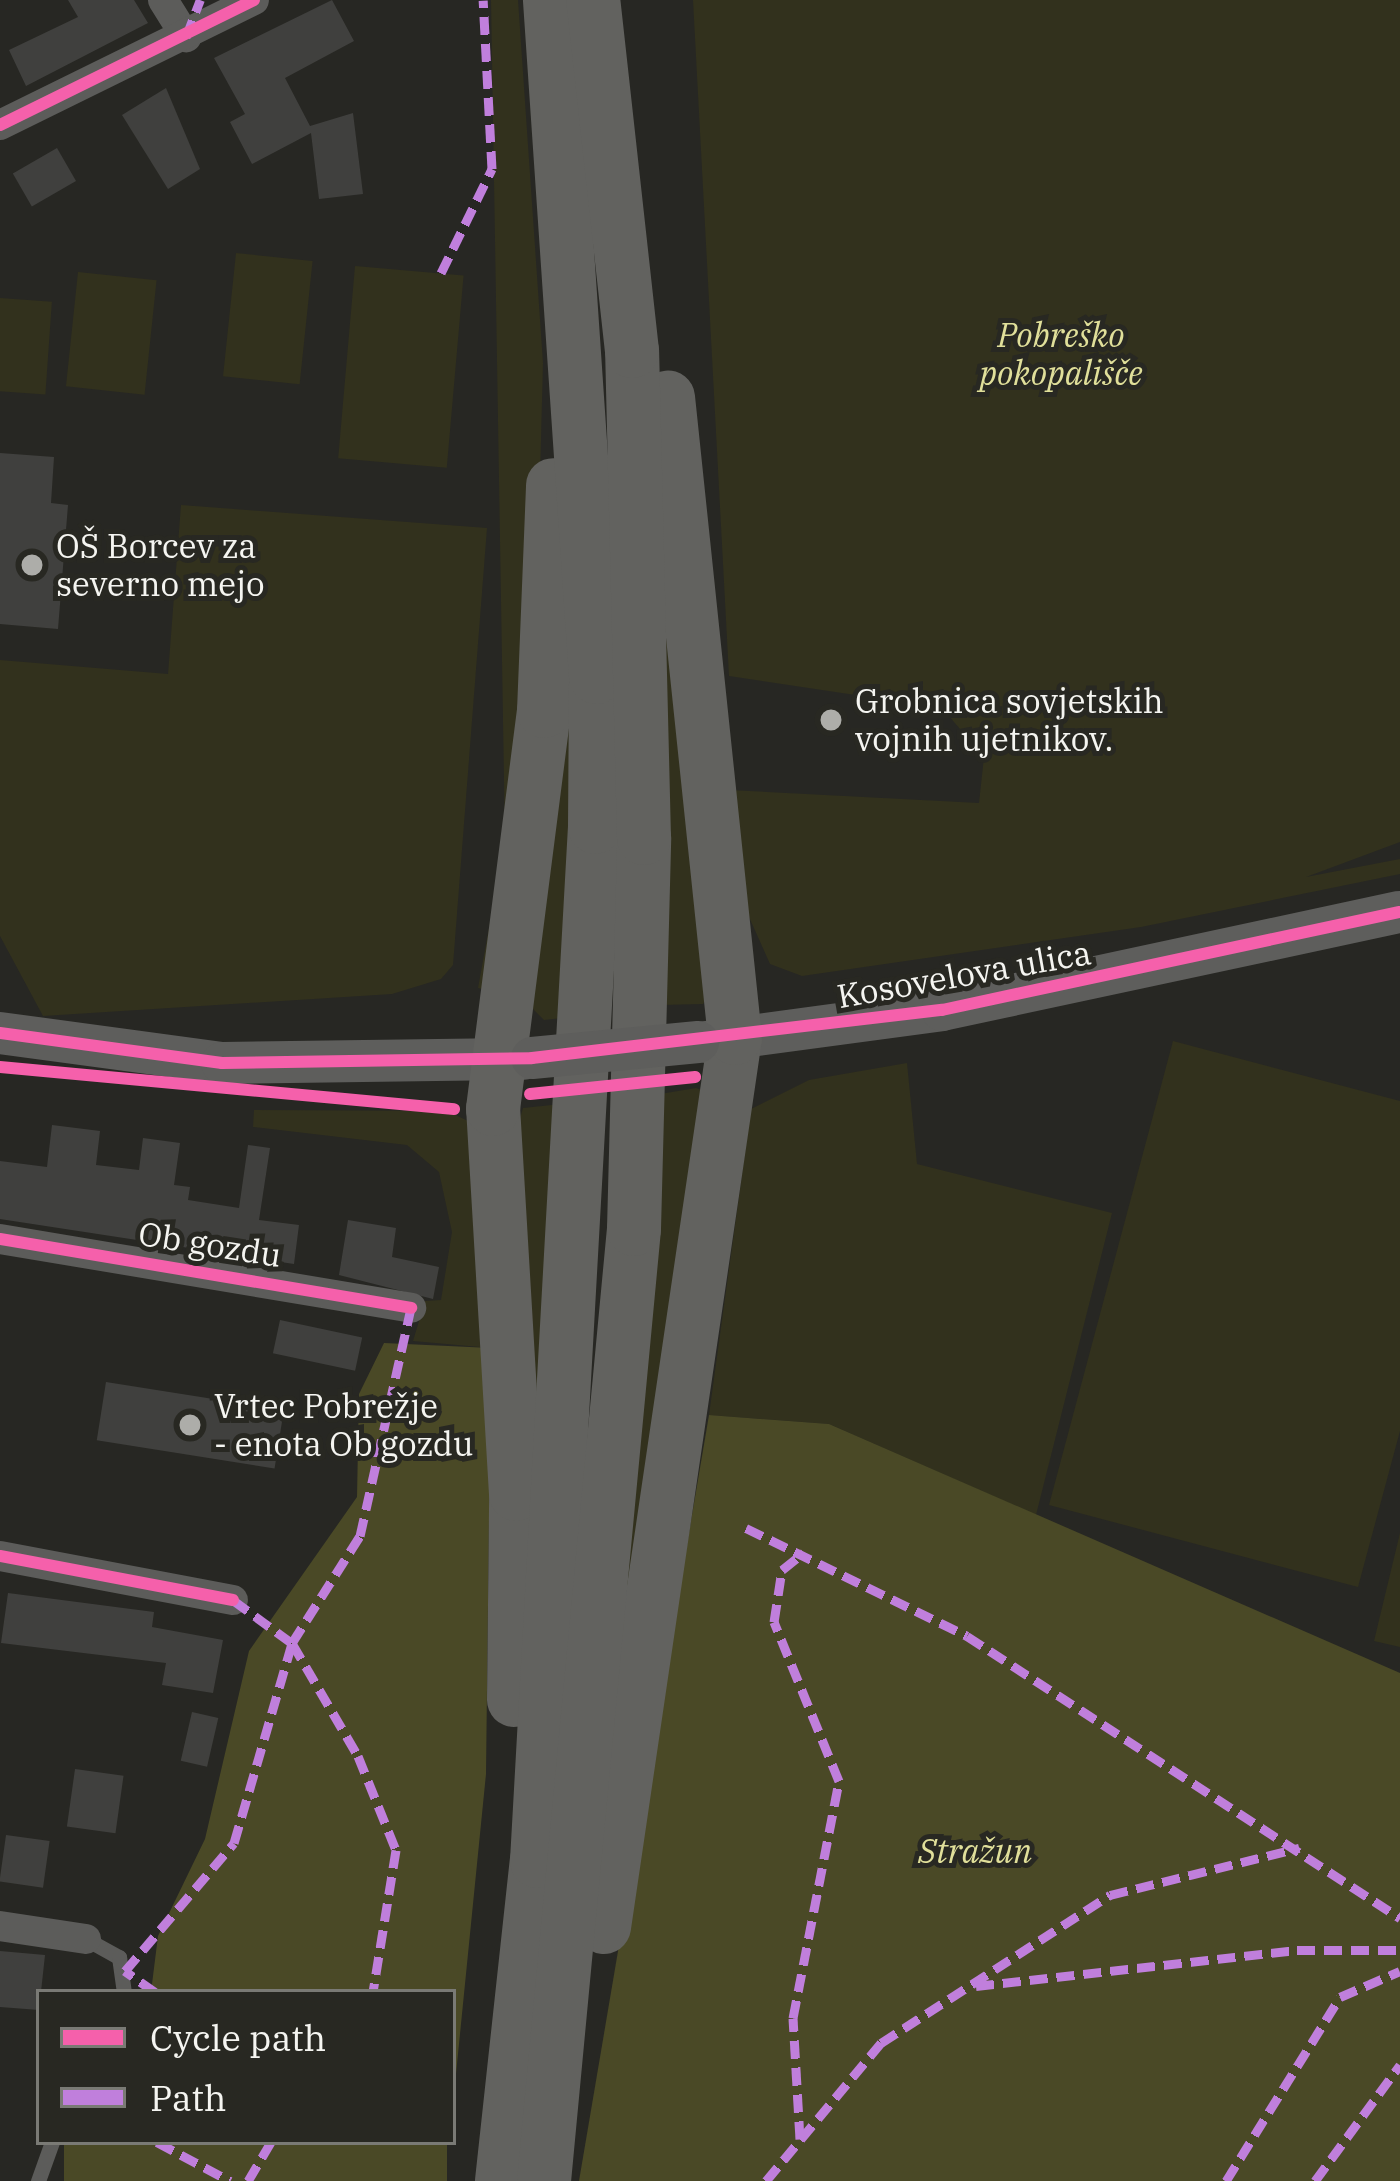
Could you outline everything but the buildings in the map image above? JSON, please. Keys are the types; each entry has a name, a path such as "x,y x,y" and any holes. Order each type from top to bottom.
{"highway":[{"path":"502,2181 537,1861 596,826 574,310 550,0"},
{"path":"544,2181 634,1229 645,680 622,264 593,0"},
{"path":"555,2096 591,1998 628,1791 717,1040 663,352 622,264"},
{"path":"537,1861 513,1784 514,1060 544,711 555,368 574,310"}],"street":[{"path":"163,0 186,37"},
{"path":"0,125 254,0"},
{"name":"Kosovelova ulica","path":"0,1033 222,1063 514,1060 717,1040 942,1010 1400,913"},
{"name":"Ob gozdu","path":"0,1239 411,1308"},
{"path":"0,1556 233,1600"},
{"path":"0,1926 86,1939"}],"lane":[{"path":"86,1939 119,1957 124,1989"},
{"path":"38,2181 51,2145"}],"green space":[{"path":"491,0 518,0 543,363 536,631 495,992 478,988 505,840"},
{"name":"Pobreško pokopališče","path":"693,0 1400,0 1400,842 1306,877 1400,859 1400,874 1141,927 802,976 770,964 745,908 729,790 979,803 984,757 942,708 729,676"},
{"path":"236,253 313,261 300,384 223,376"},
{"path":"355,266 464,275 447,468 338,458"},
{"path":"78,272 157,280 145,395 66,386"},
{"path":"0,298 52,302 45,394 0,391"},
{"path":"657,475 716,985 703,1004 659,1005"},
{"path":"567,486 571,1017 544,1020 525,1001"},
{"path":"181,505 487,528 453,965 441,979 392,994 43,1016 0,936 0,660 168,674"},
{"path":"1173,1041 1400,1101 1400,1431 1358,1587 1049,1505"},
{"path":"907,1063 917,1164 1112,1213 1036,1515 829,1424 709,1415 751,1109 809,1080"},
{"path":"704,1091 640,1629 616,1592 660,1094"},
{"path":"571,1103 536,1641 517,1129 523,1108"},
{"path":"254,1110 447,1111 468,1121 491,1348 413,1341 425,1301 441,1300 452,1232 439,1172 407,1145 253,1127"},
{"path":"384,1343 491,1348 486,1774 456,2074 456,1989 151,1989 158,1936 205,1839 249,1651 357,1497 359,1394"},
{"name":"Stražun","path":"709,1415 829,1424 1400,1673 1400,2181 579,2181"},
{"path":"1400,1533 1400,1647 1374,1641"},
{"path":"64,2145 447,2145 447,2181 64,2181"}],"marked path":[{"path":"186,37 200,0"},
{"path":"441,273 492,169 483,0"},
{"path":"151,1989 125,1971 234,1843 292,1643 360,1536 411,1308"},
{"path":"746,1528 967,1636 1400,1918"},
{"path":"800,2139 793,2018 839,1781 774,1622 782,1570 804,1552"},
{"path":"233,1600 292,1643 358,1756 396,1850 373,1989"},
{"path":"766,2181 881,2043 1110,1895 1299,1848"},
{"path":"976,1986 1297,1950 1400,1950"},
{"path":"1226,2181 1340,1997 1400,1971"},
{"path":"1315,2181 1400,2065"},
{"path":"163,2145 230,2181"},
{"path":"248,2181 269,2145"}],"cycle path":[{"path":"0,125 254,0"},
{"path":"0,1033 222,1063 532,1058 942,1010 1400,912"},
{"path":"0,1067 454,1109"},
{"path":"530,1094 695,1077"},
{"path":"0,1239 411,1308"},
{"path":"0,1556 233,1600"}],"place":[{"name":"OŠ Borcev za severno mejo","path":"32,565"},
{"name":"Grobnica sovjetskih vojnih ujetnikov.","path":"831,720"},
{"name":"Vrtec Pobrežje - enota Ob gozdu","path":"190,1425"}]}
